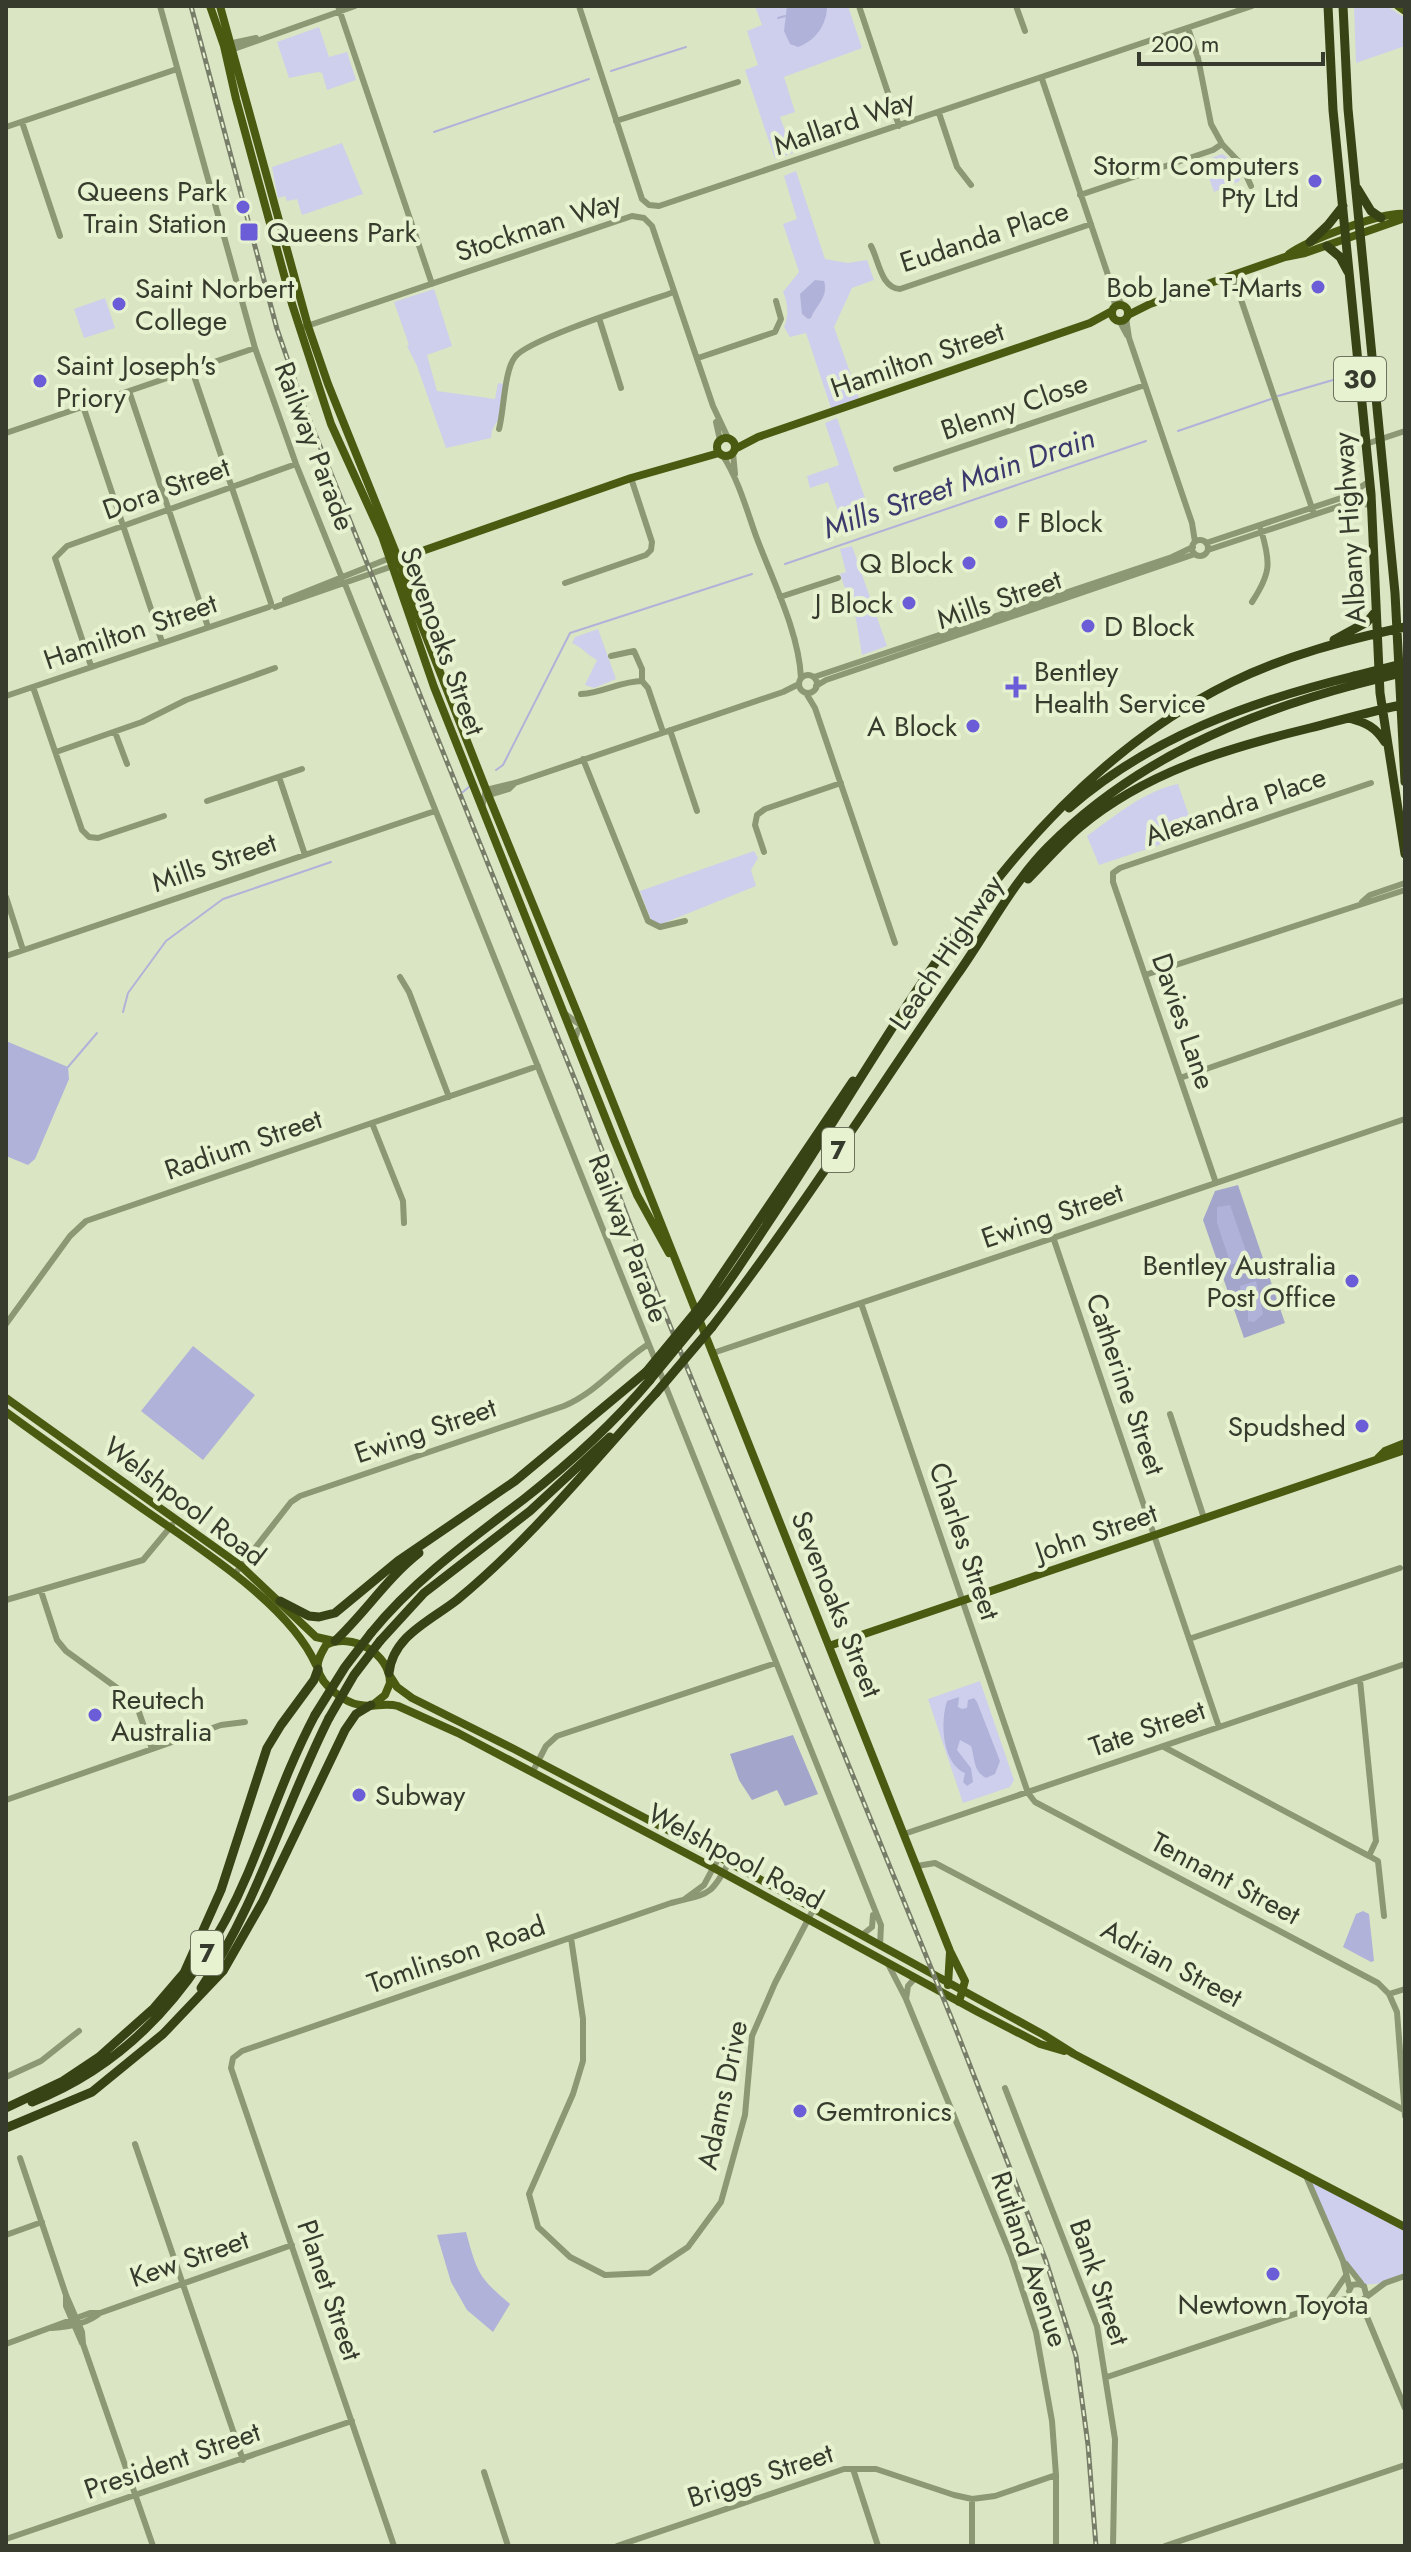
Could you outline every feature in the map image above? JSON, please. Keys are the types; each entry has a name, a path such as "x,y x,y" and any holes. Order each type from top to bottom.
{"highway":[{"name":"Albany Highway","path":"1328,6 1333,110 1370,481 1382,709 1405,854"},
{"name":"Albany Highway","path":"1343,6 1348,109 1395,593 1401,627 1405,782"},
{"path":"1356,185 1371,211 1381,218"},
{"path":"1310,242 1343,205"},
{"path":"1327,246 1340,257 1350,275"},
{"path":"1395,593 1405,612"},
{"path":"1321,648 1367,622 1376,611"},
{"path":"1018,852 1038,828 1147,732 1231,682 1263,667 1321,648 1401,627"},
{"name":"Leach Highway","path":"642,1408 712,1327 810,1191 1008,898 1049,845 1086,812 1146,769 1191,744 1251,716 1405,663"},
{"name":"Leach Highway","path":"1354,681 1405,672"},
{"name":"7","path":"6,2109 57,2092 88,2076 123,2051 156,2020 181,1990 206,1955 226,1918 247,1874 294,1755 345,1667 387,1614 434,1569 613,1422 773,1216 906,1007 1018,852 1100,782 1188,730 1288,693 1354,681"},
{"path":"1008,898 1080,827 1128,794 1175,769 1223,750 1403,704"},
{"path":"1347,718 1368,723 1377,729 1387,745"},
{"path":"704,1308 711,1291 957,933"},
{"path":"711,1291 773,1216"},
{"path":"280,1601 309,1616 335,1613 398,1561 535,1465 648,1376"},
{"name":"7","path":"163,2034 199,1990 234,1936 291,1798 329,1718 354,1675 380,1641 424,1593 530,1511 642,1408"},
{"name":"7","path":"389,1675 391,1657 403,1640 466,1592 501,1560 563,1499 642,1408"},
{"path":"335,1641 357,1620 396,1572 472,1511"},
{"name":"7","path":"6,2109 63,2081 99,2057 154,2008 184,1973 221,1890 267,1748 314,1680 318,1668"},
{"name":"7","path":"6,2128 92,2092 163,2034 223,1971 263,1901 345,1730 356,1714 373,1704"}],"main road":[{"name":"Sevenoaks Street","path":"210,6 228,48"},
{"name":"Sevenoaks Street","path":"220,6 236,99 331,424 412,601 486,794 583,1027 950,1951 965,1981 964,1992"},
{"path":"1398,6 1405,11"},
{"name":"Hamilton Street","path":"1360,229 1398,213 1405,216"},
{"name":"Hamilton Street","path":"1285,257 1310,242 1405,216"},
{"name":"Hamilton Street","path":"395,561 631,478 693,460 1285,257 1327,246 1346,234"},
{"name":"Sevenoaks Street","path":"395,561 423,659 482,811 637,1195 682,1274"},
{"name":"Welshpool Road","path":"6,1398 241,1566 316,1637 335,1641"},
{"name":"Welshpool Road","path":"6,1412 234,1575 287,1622 308,1648 318,1668"},
{"name":"John Street","path":"1378,1459 1385,1451 1405,1443"},
{"name":"John Street","path":"829,1646 1405,1450"},
{"path":"190,1528 189,1536 202,1552"},
{"path":"350,1640 363,1645 376,1656 389,1675 387,1691 373,1704 356,1704 325,1682 318,1668 324,1647 335,1641 350,1640"},
{"name":"Welshpool Road","path":"389,1675 397,1687 412,1698 729,1862 1074,2054 1405,2227"},
{"name":"Welshpool Road","path":"373,1704 398,1706 458,1733 955,2000 1040,2044 1074,2054"},
{"name":"Sevenoaks Street","path":"950,1951 947,1982 955,2000"},
{"path":"955,2000 964,1992"}],"street":[{"name":"Railway Parade","path":"160,6 255,348 296,464 882,1929 880,1946"},
{"path":"228,48 355,6"},
{"name":"Mallard Way","path":"579,6 642,199 649,205 659,206 1252,6"},
{"path":"859,6 899,126"},
{"path":"1016,6 1025,31"},
{"path":"339,9 432,284"},
{"path":"1188,28 1198,58 1208,111 1222,144 1241,164 1251,186"},
{"path":"6,127 177,69"},
{"path":"1042,79 1200,546"},
{"path":"616,121 738,82"},
{"path":"939,113 957,167 971,185"},
{"path":"22,122 60,236"},
{"path":"1080,195 1213,150 1222,144"},
{"name":"Stockman Way","path":"304,327 632,216 644,218 652,226 801,663"},
{"name":"Eudanda Place","path":"871,246 886,284 892,289 900,289 1091,224"},
{"path":"1233,276 1313,511"},
{"path":"499,429 510,366 523,349 674,292"},
{"path":"698,358 775,332 781,319 776,301"},
{"path":"599,318 621,388"},
{"path":"6,433 255,348"},
{"path":"192,370 272,605"},
{"name":"Blenny Close","path":"896,469 1145,385"},
{"path":"129,391 208,627"},
{"path":"83,406 162,642"},
{"path":"1366,444 1405,431"},
{"name":"Dora Street","path":"91,666 55,558 67,546 296,464"},
{"path":"565,583 646,555 651,550 652,542 631,478"},
{"name":"Mills Street","path":"486,794 666,731 806,687 1200,546 1313,511 1347,496 1370,481"},
{"name":"Mills Street","path":"1313,511 1355,501 1371,506"},
{"path":"1252,602 1268,572 1269,556 1261,529"},
{"name":"Mills Street","path":"806,687 812,676 1200,546"},
{"name":"Hamilton Street","path":"6,696 395,561"},
{"path":"780,597 838,578"},
{"path":"611,656 634,651 642,669 642,681 648,688 697,811"},
{"path":"801,663 812,676 806,687"},
{"path":"801,663 806,687 895,943"},
{"path":"56,752 142,722 186,700 275,668"},
{"path":"581,694 642,681"},
{"path":"33,687 82,830 89,837 98,838 164,816"},
{"path":"115,732 127,764"},
{"path":"583,759 648,921 660,927 685,921"},
{"path":"207,801 302,769"},
{"path":"279,777 305,855"},
{"path":"764,852 755,825 757,815 765,809 841,783"},
{"name":"Alexandra Place","path":"1113,873 1120,868 1371,783"},
{"path":"473,787 486,794 482,811"},
{"name":"Mills Street","path":"6,956 435,811"},
{"name":"Davies Lane","path":"1113,873 1113,882 1216,1183"},
{"path":"1362,902 1370,895 1405,883"},
{"path":"1145,975 1405,890"},
{"path":"6,897 23,950"},
{"path":"400,977 409,992 449,1097"},
{"path":"1180,1078 1403,1002"},
{"path":"564,1013 583,1027 578,1030 575,1039"},
{"name":"Radium Street","path":"6,1324 70,1236 86,1221 538,1066"},
{"name":"Ewing Street","path":"713,1353 1405,1119"},
{"path":"372,1123 403,1201 404,1223"},
{"name":"Catherine Street","path":"1053,1237 1219,1727"},
{"name":"Charles Street","path":"861,1303 1028,1793"},
{"name":"Ewing Street","path":"234,1575 291,1502 300,1496 564,1406 596,1388 647,1345"},
{"path":"1170,1414 1204,1518"},
{"path":"6,1600 143,1560 176,1518"},
{"path":"1189,1639 1400,1568"},
{"path":"41,1591 57,1640 66,1651 135,1701 152,1749"},
{"path":"532,1773 546,1746 557,1736 776,1663"},
{"name":"Tate Street","path":"904,1834 1405,1664"},
{"path":"1360,1680 1376,1841 1369,1856"},
{"path":"6,1800 221,1725 245,1722"},
{"path":"1163,1746 1378,1861 1384,1916"},
{"name":"Tennant Street","path":"1028,1793 1035,1802 1378,1983 1389,1994"},
{"name":"Tomlinson Road","path":"685,1899 704,1885 719,1857"},
{"name":"Tomlinson Road","path":"242,2051 709,1893 729,1862"},
{"name":"Adrian Street","path":"917,1866 935,1863 1405,2113"},
{"path":"862,1935 870,1930 873,1923 873,1907"},
{"name":"Adams Drive","path":"571,1938 583,2019 583,2061 573,2094 529,2194 538,2227 570,2257 605,2275 649,2273 688,2247 721,2202 745,2115 752,2036 775,1983 814,1908"},
{"name":"Rutland Avenue","path":"887,1963 906,1999 1026,2299 1042,2361 1052,2421 1056,2546"},
{"path":"906,1999 908,1986 915,1978"},
{"path":"1405,1989 1389,1994 1397,2012 1405,2113"},
{"path":"6,2077 41,2061 79,2031"},
{"name":"Planet Street","path":"242,2051 233,2058 231,2068 394,2546"},
{"name":"Bank Street","path":"1005,2088 1092,2311 1107,2377 1115,2439 1113,2546"},
{"path":"135,2144 243,2460"},
{"path":"20,2158 153,2546"},
{"path":"1306,2176 1405,2408"},
{"path":"6,2235 42,2222"},
{"name":"Kew Street","path":"6,2344 292,2245"},
{"path":"1343,2261 1346,2274 1358,2293"},
{"path":"1329,2302 1346,2274"},
{"path":"1107,2377 1405,2276"},
{"name":"President Street","path":"6,2539 352,2421"},
{"path":"1165,2546 1405,2465"},
{"path":"853,2469 878,2546"},
{"name":"Briggs Street","path":"617,2546 632,2544 836,2471 876,2469 972,2499 995,2496 1056,2475"},
{"path":"484,2472 508,2546"},
{"path":"972,2499 972,2546"}],"shaded area":[{"path":"755,6 848,6 862,48 784,77 795,112 780,117 793,153 775,159 745,70 758,65 747,31 762,25"},
{"path":"787,6 827,6 819,31 810,41 798,47 790,44 784,31"},
{"path":"1354,6 1387,6 1405,18 1405,46 1356,63"},
{"path":"319,27 329,57 347,52 356,80 327,90 322,73 289,78 277,42"},
{"path":"342,143 363,194 302,215 297,199 287,201 285,196 278,198 272,167"},
{"path":"1222,154 1232,160 1240,181 1214,192 1203,161"},
{"path":"796,171 825,259 848,263 867,260 874,280 852,288 834,327 859,398 831,408 806,333 790,337 784,327 787,310 783,292 799,272 783,224 797,219 784,176"},
{"path":"815,280 824,281 825,292 808,319 802,314 800,294"},
{"path":"434,289 452,346 427,355 437,391 495,399 498,383 504,384 498,420 491,438 446,448 407,346 394,302"},
{"path":"105,298 115,328 84,338 74,309"},
{"path":"837,418 873,521 845,531 828,482 810,488 807,476 839,465 825,423"},
{"path":"852,546 887,646 862,655 856,619 840,574 846,572 840,549"},
{"path":"598,629 616,679 594,688 585,685 597,660 572,643 575,637"},
{"path":"1178,784 1195,833 1099,865 1087,836 1142,798"},
{"path":"754,851 758,858 751,870 756,886 659,925 651,920 640,891"},
{"path":"6,1041 68,1067 69,1079 35,1159 28,1165 6,1156"},
{"path":"1238,1185 1285,1323 1244,1338 1203,1220 1215,1191"},
{"path":"1230,1205 1248,1257 1231,1265 1217,1223 1217,1207"},
{"path":"1256,1281 1263,1314 1254,1322 1248,1321 1248,1305 1242,1302 1240,1286"},
{"path":"193,1346 255,1395 203,1460 141,1411"},
{"path":"980,1681 1014,1780 1010,1787 963,1803 928,1699"},
{"path":"959,1697 958,1707 962,1709 967,1708 968,1700 974,1698 977,1702 1000,1761 995,1774 986,1778 977,1768 971,1746 960,1740 957,1750 971,1768 973,1782 967,1786 963,1782 965,1773 957,1768 947,1751 944,1730 947,1701"},
{"path":"793,1735 818,1794 785,1806 777,1790 752,1800 739,1780 730,1754"},
{"path":"1363,1911 1369,1914 1374,1961 1371,1962 1343,1947 1356,1914"},
{"path":"1306,2176 1405,2227 1405,2275 1384,2283 1362,2285 1343,2260"},
{"path":"466,2232 480,2273 510,2304 493,2332 467,2310 451,2282 437,2235"}],"waterway":[{"path":"778,18 785,16"},
{"path":"611,71 686,47"},
{"path":"434,132 589,79"},
{"path":"1278,396 1333,380"},
{"name":"Mills Street Main Drain","path":"1178,431 1271,399"},
{"name":"Mills Street Main Drain","path":"785,564 1146,441"},
{"name":"Mills Street Main Drain","path":"496,770 503,765 570,633 752,574"},
{"path":"463,792 470,786"},
{"name":"Mills Street Main Drain","path":"123,1012 128,993 166,941 223,899 331,862"},
{"name":"Mills Street Main Drain","path":"68,1067 97,1033"}],"railway":[{"path":"191,6 277,329 303,404 579,1090 647,1269 955,2027 1046,2261 1076,2356 1088,2445 1096,2546"}],"place":[{"name":"Storm Computers Pty Ltd","path":"1315,181"},
{"name":"Queens Park Train Station","path":"243,207"},
{"name":"Queens Park","path":"249,232"},
{"name":"Bob Jane T-Marts","path":"1318,287"},
{"name":"Saint Norbert College","path":"119,304"},
{"name":"Saint Joseph's Priory","path":"40,381"},
{"name":"F Block","path":"1001,522"},
{"name":"Q Block","path":"969,563"},
{"name":"J Block","path":"909,603"},
{"name":"D Block","path":"1088,626"},
{"name":"Bentley Health Service","path":"1016,687"},
{"name":"A Block","path":"973,726"},
{"name":"Bentley Australia Post Office","path":"1352,1281"},
{"name":"Spudshed","path":"1362,1426"},
{"name":"Reutech Australia","path":"95,1715"},
{"name":"Subway","path":"359,1795"},
{"name":"Gemtronics","path":"800,2111"},
{"name":"Newtown Toyota","path":"1273,2274"}]}
